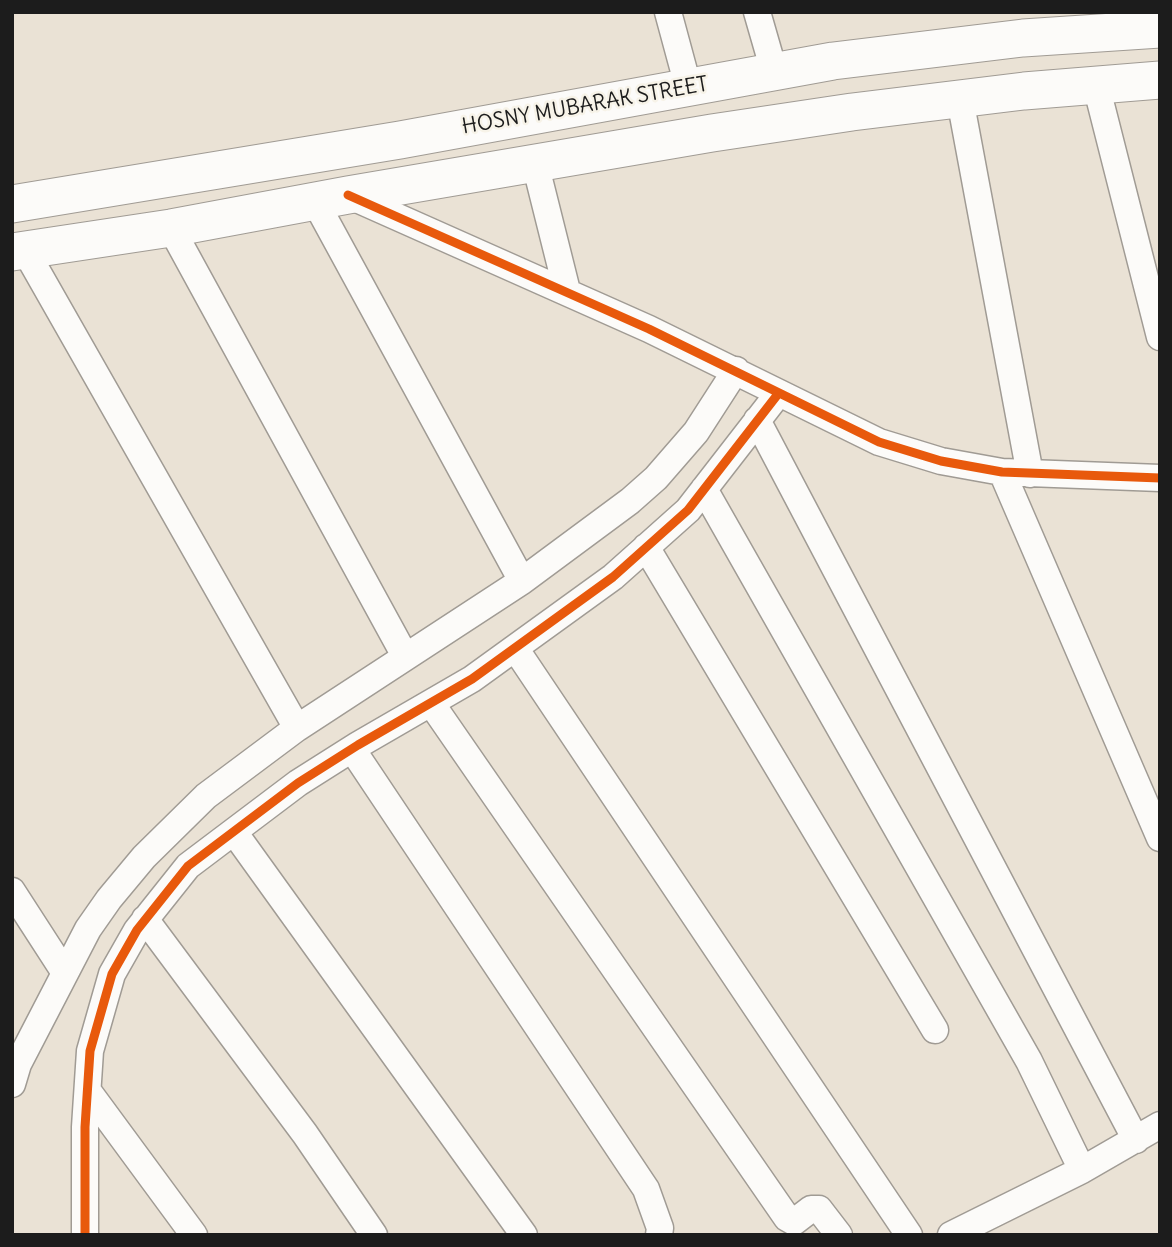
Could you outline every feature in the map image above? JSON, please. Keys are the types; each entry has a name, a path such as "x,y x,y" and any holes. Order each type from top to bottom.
{"main road":[{"name":"HOSNY MUBARAK STREET","path":"12,204 400,140 833,61 1023,38 1160,29"},
{"path":"19,251 171,228 535,163 814,118 960,99 1160,80"}],"street":[{"path":"668,12 688,86"},
{"path":"757,12 774,71"},
{"path":"1096,85 1160,337"},
{"path":"960,99 1030,474"},
{"path":"535,163 567,291"},
{"path":"332,199 567,291 736,370 778,394 879,442 941,461 1002,472 1160,478"},
{"path":"332,199 522,581"},
{"path":"171,228 405,656"},
{"path":"19,251 297,728"},
{"path":"12,1084 18,1064 88,929 108,899 144,857 206,796 297,728 522,581 630,501 656,478 696,432 736,370"},
{"path":"85,1235 85,1127 90,1051 112,974 137,930 188,866 298,783 472,679 612,577 688,510 778,394"},
{"path":"757,420 1136,1139"},
{"path":"1002,472 1160,838"},
{"path":"704,489 1029,1061 1082,1170"},
{"path":"646,547 935,1030"},
{"path":"515,648 909,1235"},
{"path":"430,703 787,1218 794,1222 811,1209 819,1209 839,1235"},
{"path":"352,749 646,1189 660,1228 659,1235"},
{"path":"234,832 524,1235"},
{"path":"12,891 65,973"},
{"path":"145,919 305,1134 374,1235"},
{"path":"88,1091 194,1235"},
{"path":"951,1235 1082,1170 1160,1125"}],"cycle path":[{"path":"348,195 649,329 879,442 941,461 1002,472 1160,478"},
{"path":"85,1235 85,1127 90,1051 112,974 137,930 188,866 298,783 472,679 613,577 688,510 778,394"}]}
